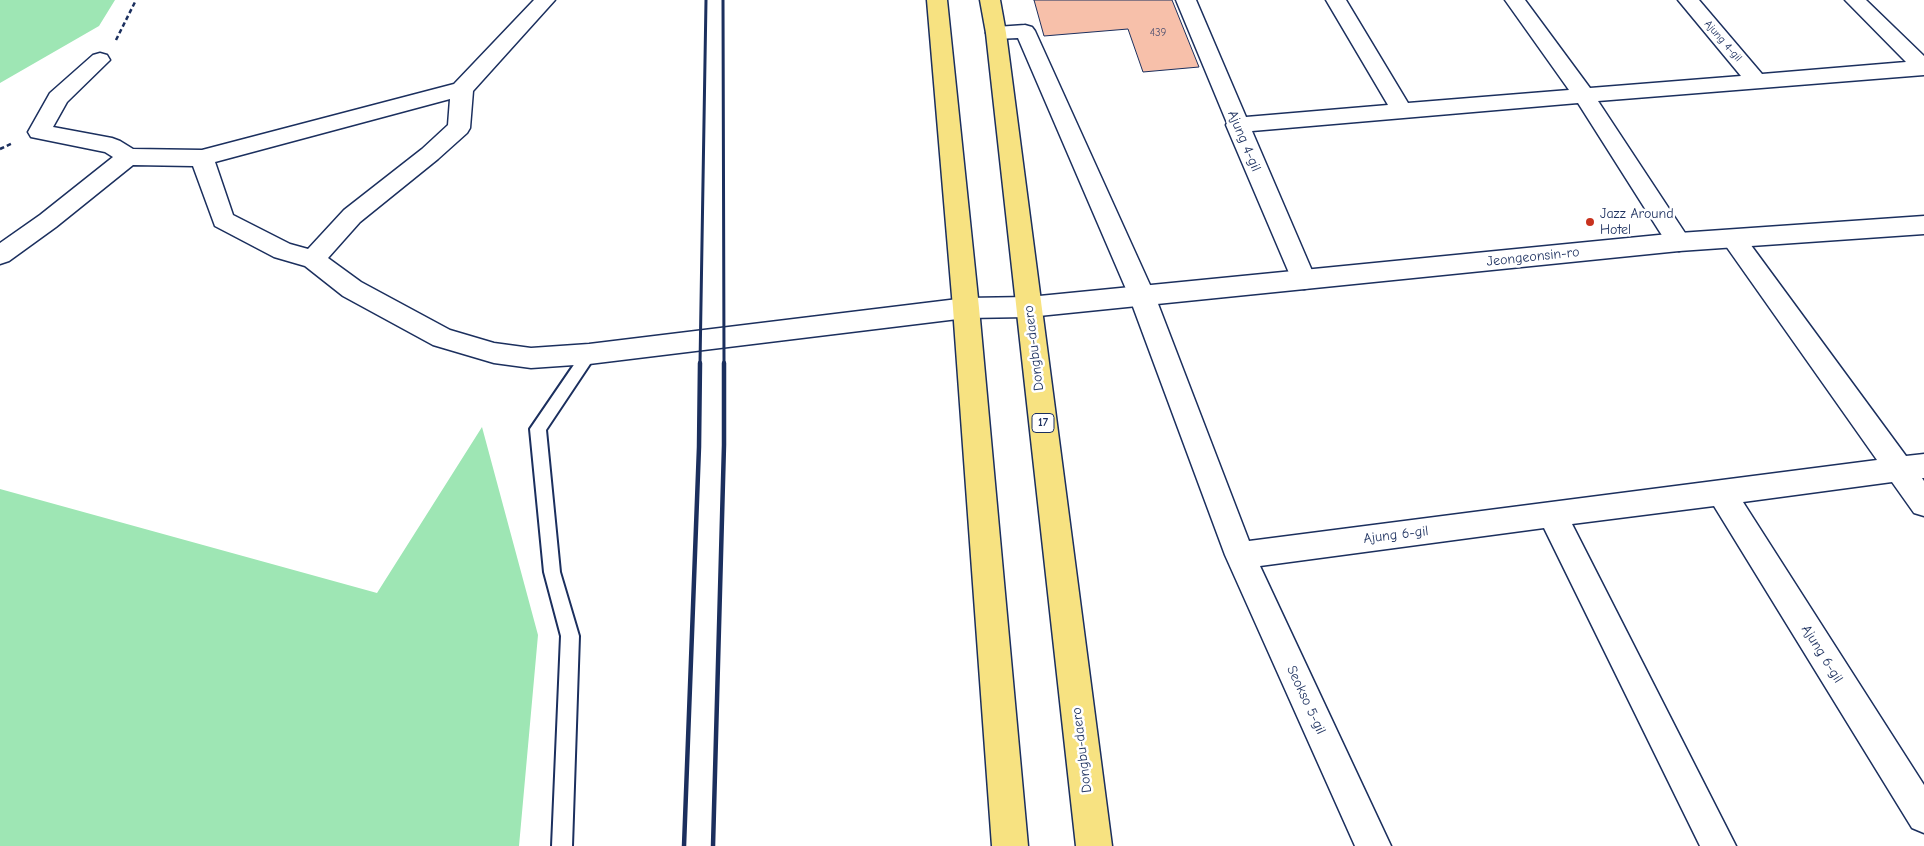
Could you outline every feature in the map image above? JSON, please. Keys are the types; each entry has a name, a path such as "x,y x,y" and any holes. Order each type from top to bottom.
{"main road":[{"path":"937,0 966,308 1010,846"},
{"name":"Dongbu-daero","path":"990,0 996,33 1096,845"}],"street":[{"path":"100,60 58,98 39,132 112,146 128,157 202,158 462,89 545,0"},
{"name":"Ajung 4-gil","path":"1186,0 1237,125 1304,280"},
{"path":"1336,0 1402,111"},
{"path":"1515,0 1584,96 1679,242"},
{"name":"Ajung 4-gil","path":"1688,0 1758,81"},
{"path":"1855,0 1924,67"},
{"name":"Seokso 5-gil","path":"996,33 1025,31 1142,296 1240,555 1373,846"},
{"path":"1237,125 1924,67"},
{"path":"202,158 223,220 282,251 313,259 352,216 430,154 459,128 462,89"},
{"path":"0,255 48,221 128,157"},
{"name":"Jeongeonsin-ro","path":"313,259 352,289 442,338 494,353 531,358 588,354 966,308 1029,307 1679,242 1924,225"},
{"path":"1733,239 1911,467 1924,504"},
{"name":"Ajung 6-gil","path":"1240,555 1911,467"},
{"name":"Ajung 6-gil","path":"1721,492 1924,816"},
{"path":"1552,514 1718,846"}],"lane":[{"path":"562,846 570,636 552,572 538,429 588,354"}],"path":[{"path":"100,60 114,44 136,0"}],"green space":[{"path":"0,0 115,0 99,26 0,83"},
{"path":"482,427 538,635 519,846 0,846 0,489 377,593"}],"building":[{"path":"1034,0 1172,0 1199,67 1143,72 1128,29 1044,36"}],"railway":[{"path":"700,364 706,0"},
{"path":"723,0 724,364"},
{"path":"684,846 699,447 700,363"},
{"path":"713,846 724,445 724,364"}],"place":[{"name":"Jazz Around Hotel","path":"1590,222"}]}
